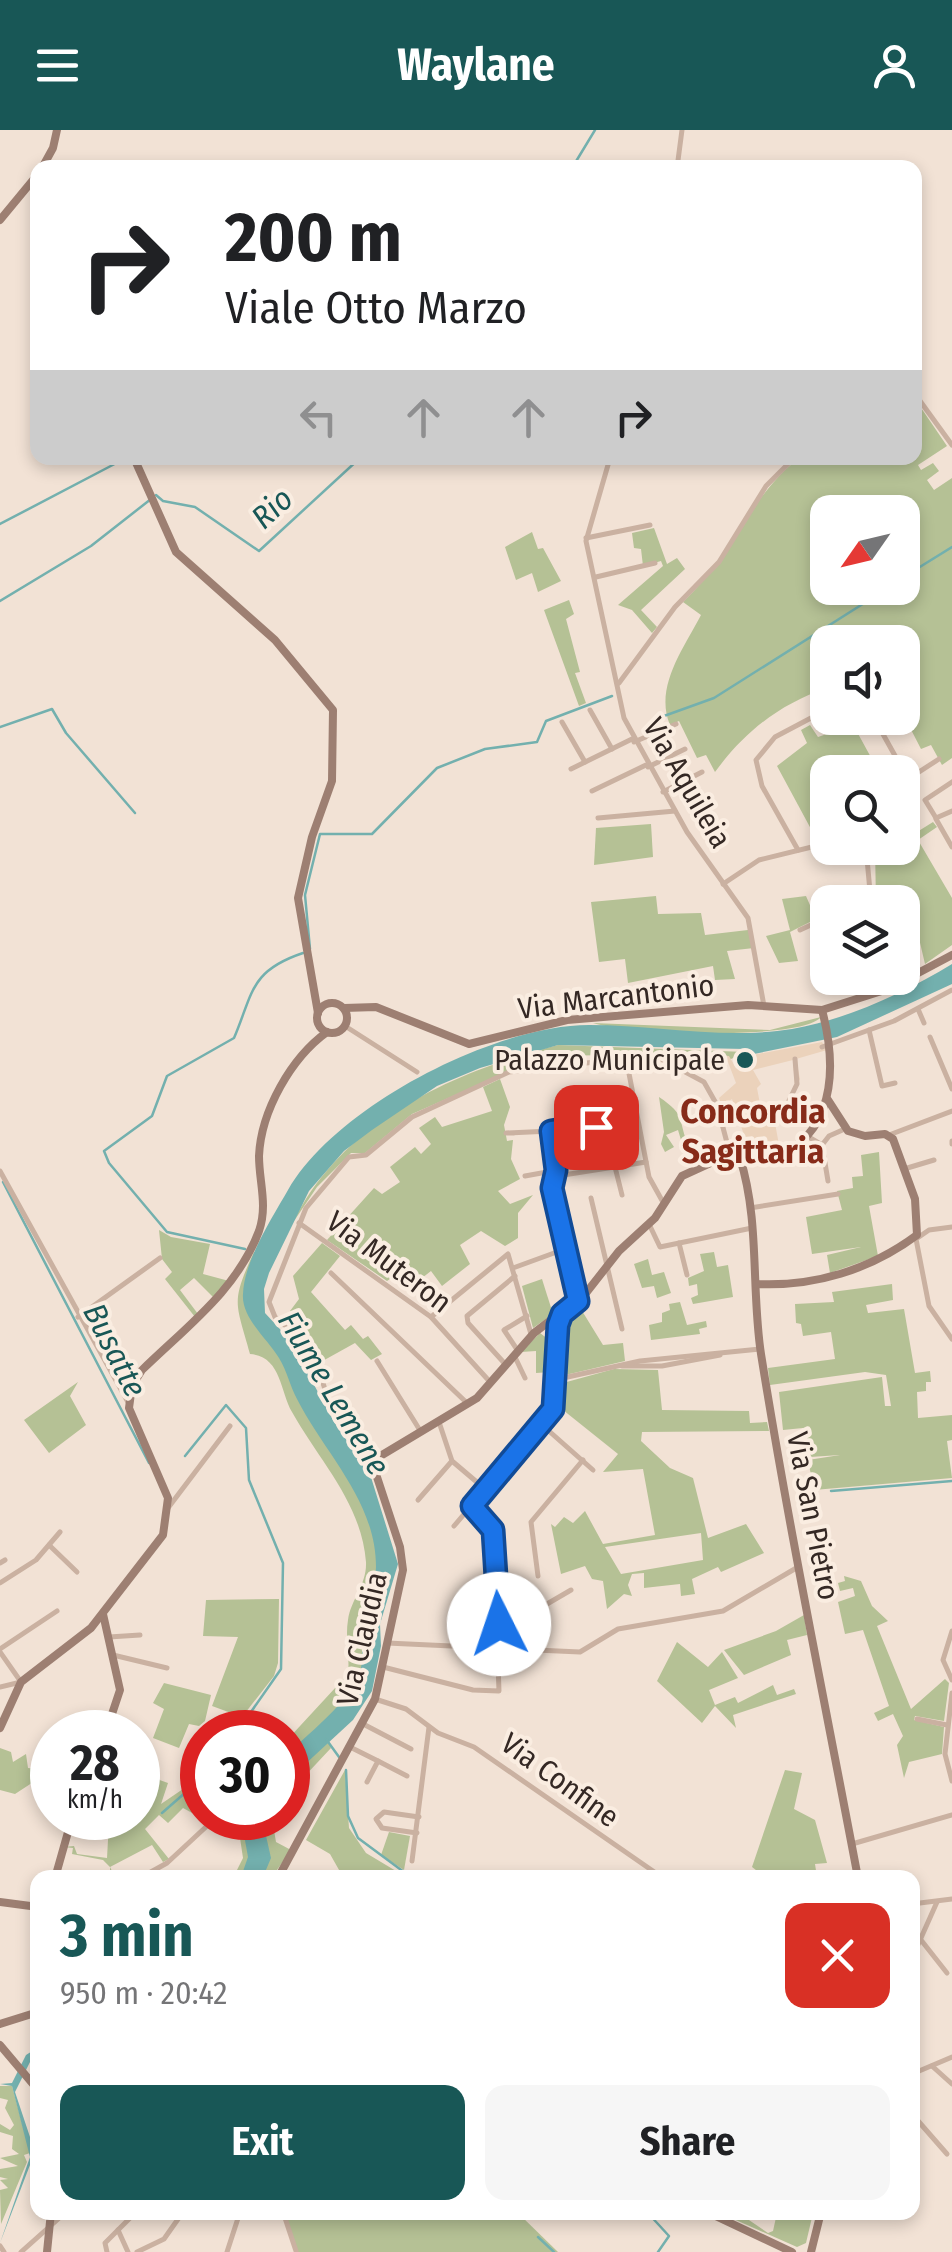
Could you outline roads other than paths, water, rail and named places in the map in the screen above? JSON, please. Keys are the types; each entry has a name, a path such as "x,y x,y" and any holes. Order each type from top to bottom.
{"street":[{"path":"47,160 57,130"},
{"path":"678,160 682,130"},
{"path":"0,220 30,186"},
{"path":"922,404 952,445"},
{"path":"137,465 165,532 182,560 275,640 333,710 332,781 312,837 298,898 324,1029"},
{"path":"608,465 586,538 650,526"},
{"path":"619,684 675,607 718,562 766,486 787,465"},
{"name":"Via Aquileia","path":"586,538 624,718 674,810 748,918 764,1006"},
{"path":"596,576 654,563"},
{"path":"590,710 612,748"},
{"path":"798,850 757,775 756,760 768,742 810,719"},
{"path":"562,722 585,762"},
{"path":"571,769 612,748 676,724"},
{"path":"592,791 685,749"},
{"path":"920,771 939,759"},
{"path":"663,792 702,772"},
{"path":"952,782 925,799 952,847"},
{"path":"598,818 674,810"},
{"path":"936,818 952,811"},
{"path":"724,884 759,860 810,847"},
{"path":"800,930 810,925"},
{"path":"920,972 952,955"},
{"path":"828,1043 918,1009 952,990"},
{"path":"454,1526 553,1409 553,1328 562,1314 649,1224 685,1174 741,1159 775,1156 807,1136 828,1100 828,1043 823,1014 872,995"},
{"path":"316,999 417,1072"},
{"path":"318,1013 327,1004"},
{"name":"Via Marcantonio","path":"129,1404 136,1378 225,1290 250,1251 264,1212 259,1159 264,1125 278,1092 324,1029 362,1005 469,1044 568,1020 764,1006 823,1014"},
{"path":"918,1009 924,1024"},
{"path":"868,1030 882,1086 895,1084"},
{"path":"930,1037 952,1089"},
{"path":"376,1471 329,1402 316,1361 303,1340 270,1308 272,1287 311,1199 349,1157 366,1156 420,1112 518,1069 650,1057 688,1070 704,1082 741,1159"},
{"path":"626,1058 652,1186 664,1204"},
{"path":"784,1111 798,1082 794,1059"},
{"path":"828,1100 856,1135 889,1135 951,1113"},
{"path":"514,1134 583,1125"},
{"path":"828,1181 822,1146 829,1136 847,1128"},
{"path":"551,1131 556,1176 552,1188 578,1301"},
{"path":"889,1135 915,1199 918,1256 929,1306 948,1324 952,1339"},
{"path":"807,1136 822,1146"},
{"name":"Via San Pietro","path":"741,1159 750,1208 760,1349 857,1870"},
{"path":"902,1170 934,1160"},
{"path":"525,1176 547,1172 556,1176 646,1162"},
{"path":"615,1167 622,1195"},
{"path":"0,1171 129,1404 168,1508"},
{"path":"750,1208 838,1194"},
{"path":"591,1198 622,1329"},
{"name":"Via Muteron","path":"299,1222 431,1317 491,1383"},
{"path":"649,1224 660,1246 752,1228"},
{"path":"756,1284 778,1286 862,1269 917,1235 952,1226"},
{"path":"679,1243 688,1275"},
{"path":"902,1246 918,1256"},
{"path":"506,1365 468,1323 467,1316 514,1272 565,1250"},
{"path":"431,1317 508,1254 535,1332"},
{"path":"78,1317 160,1258"},
{"path":"331,1273 468,1404"},
{"path":"525,1378 504,1330 527,1316"},
{"path":"376,1471 382,1453 468,1404 535,1332 553,1328"},
{"path":"554,1380 613,1366 662,1366 760,1349"},
{"path":"376,1360 421,1432"},
{"path":"439,1422 452,1460 486,1489"},
{"path":"542,1424 593,1470"},
{"path":"0,1728 20,1682 104,1614 157,1547 168,1508 230,1426"},
{"path":"418,1500 452,1460"},
{"path":"538,1576 531,1522 582,1460"},
{"name":"Via Claudia","path":"288,1870 364,1725 375,1699 388,1643 402,1562 376,1471"},
{"path":"382,1666 473,1690 499,1692 493,1530 472,1508"},
{"path":"0,1583 34,1562 60,1532"},
{"path":"49,1545 77,1572"},
{"path":"388,1643 500,1652 541,1648 580,1652 618,1629 723,1611 799,1567"},
{"path":"498,1606 547,1604 571,1590"},
{"path":"20,1682 0,1651 57,1612"},
{"path":"104,1614 120,1690 113,1710"},
{"path":"952,1631 943,1660 952,1680"},
{"path":"109,1637 140,1635"},
{"path":"113,1655 167,1668"},
{"path":"0,1687 20,1682"},
{"path":"952,1693 945,1754 952,1782"},
{"name":"Via Confine","path":"375,1699 406,1708 429,1727 505,1766 552,1804 651,1870"},
{"path":"917,1719 947,1725"},
{"path":"364,1725 411,1749"},
{"path":"412,1861 429,1727"},
{"path":"352,1748 407,1776"},
{"path":"367,1782 378,1761"},
{"path":"417,1833 382,1828 376,1819 384,1812 419,1817"},
{"path":"852,1844 952,1815"},
{"path":"57,1870 66,1840"},
{"path":"154,1870 192,1840"},
{"path":"920,1903 952,1899"},
{"path":"937,1902 921,1939 947,1973"},
{"path":"0,1904 30,1906"},
{"path":"0,2026 30,2017"},
{"path":"0,2046 30,2079"},
{"path":"920,2071 952,2057"},
{"path":"932,2066 952,2084"},
{"path":"920,2123 947,2154"},
{"path":"47,2252 50,2220"},
{"path":"21,2252 58,2220"},
{"path":"107,2252 105,2244 128,2220"},
{"path":"137,2252 157,2244 176,2220"},
{"path":"229,2250 238,2220"},
{"path":"286,2220 296,2250"},
{"path":"725,2220 795,2252 813,2240"},
{"path":"811,2252 818,2220"},
{"path":"118,2230 128,2252"},
{"path":"157,2244 162,2252"}],"water":[{"path":"952,964 952,984 837,1037 749,1055 745,1049 558,1045 480,1068 437,1086 372,1130 344,1151 309,1191 269,1273 264,1289 265,1313 290,1340 334,1422 370,1474 398,1564 380,1624 381,1646 372,1691 353,1720 310,1760 310,1733 343,1700 359,1675 360,1615 373,1584 374,1543 358,1499 308,1419 279,1358 251,1320 243,1294 248,1268 260,1240 311,1159 342,1129 420,1076 508,1039 589,1025 716,1033 792,1029 833,1019 894,995 920,995 920,982"},
{"path":"245,1840 267,1840 271,1858 266,1870 243,1870 248,1857"},
{"path":"30,2052 30,2062 15,2092 30,2137 30,2157 12,2086 0,2084 12,2083"},
{"path":"30,2157 30,2165 0,2243"}],"waterway":[{"name":"Rio","path":"577,160 595,130"},
{"path":"0,524 113,465"},
{"name":"Rio","path":"156,495 163,501 195,507 259,551 352,465"},
{"name":"Rio","path":"0,601 91,546 151,499"},
{"path":"920,567 952,547"},
{"path":"664,716 714,698 861,605"},
{"path":"310,949 305,895 320,834 372,834 437,768 485,749 537,742 546,721 612,696"},
{"path":"0,727 52,709 66,733 135,813"},
{"path":"245,1249 167,1232 109,1163 104,1151 152,1116 167,1076 234,1038 262,976 303,953"},
{"name":"Busatte","path":"3,1182 149,1463"},
{"path":"185,1456 226,1405 246,1428 249,1480 283,1563 281,1669 252,1710"},
{"path":"831,1491 952,1481"},
{"path":"326,1739 339,1757"},
{"path":"346,1770 348,1816 358,1838 401,1870"},
{"path":"162,1813 180,1797"},
{"path":"654,2220 669,2236 658,2252"},
{"path":"538,2237 554,2252"}],"place":[{"name":"Palazzo Municipale","path":"745,1060"}],"district":[{"name":"Concordia Sagittaria","path":"753,1131"}],"water label":[{"name":"Fiume Lemene","path":"334,1393"}]}
